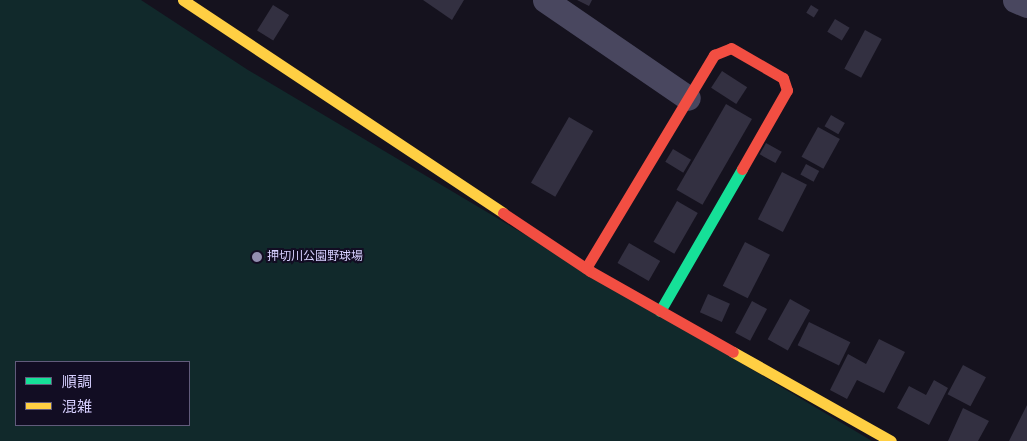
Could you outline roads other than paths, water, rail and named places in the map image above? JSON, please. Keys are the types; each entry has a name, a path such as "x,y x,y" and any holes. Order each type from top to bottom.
{"street":[{"path":"183,0 586,268 891,441"},
{"path":"545,0 688,98"},
{"path":"1016,0 1027,5"},
{"path":"586,268 714,55 727,47 786,82 787,90 660,311"}],"place":[{"name":"押切川公園野球場","path":"257,257"}]}
